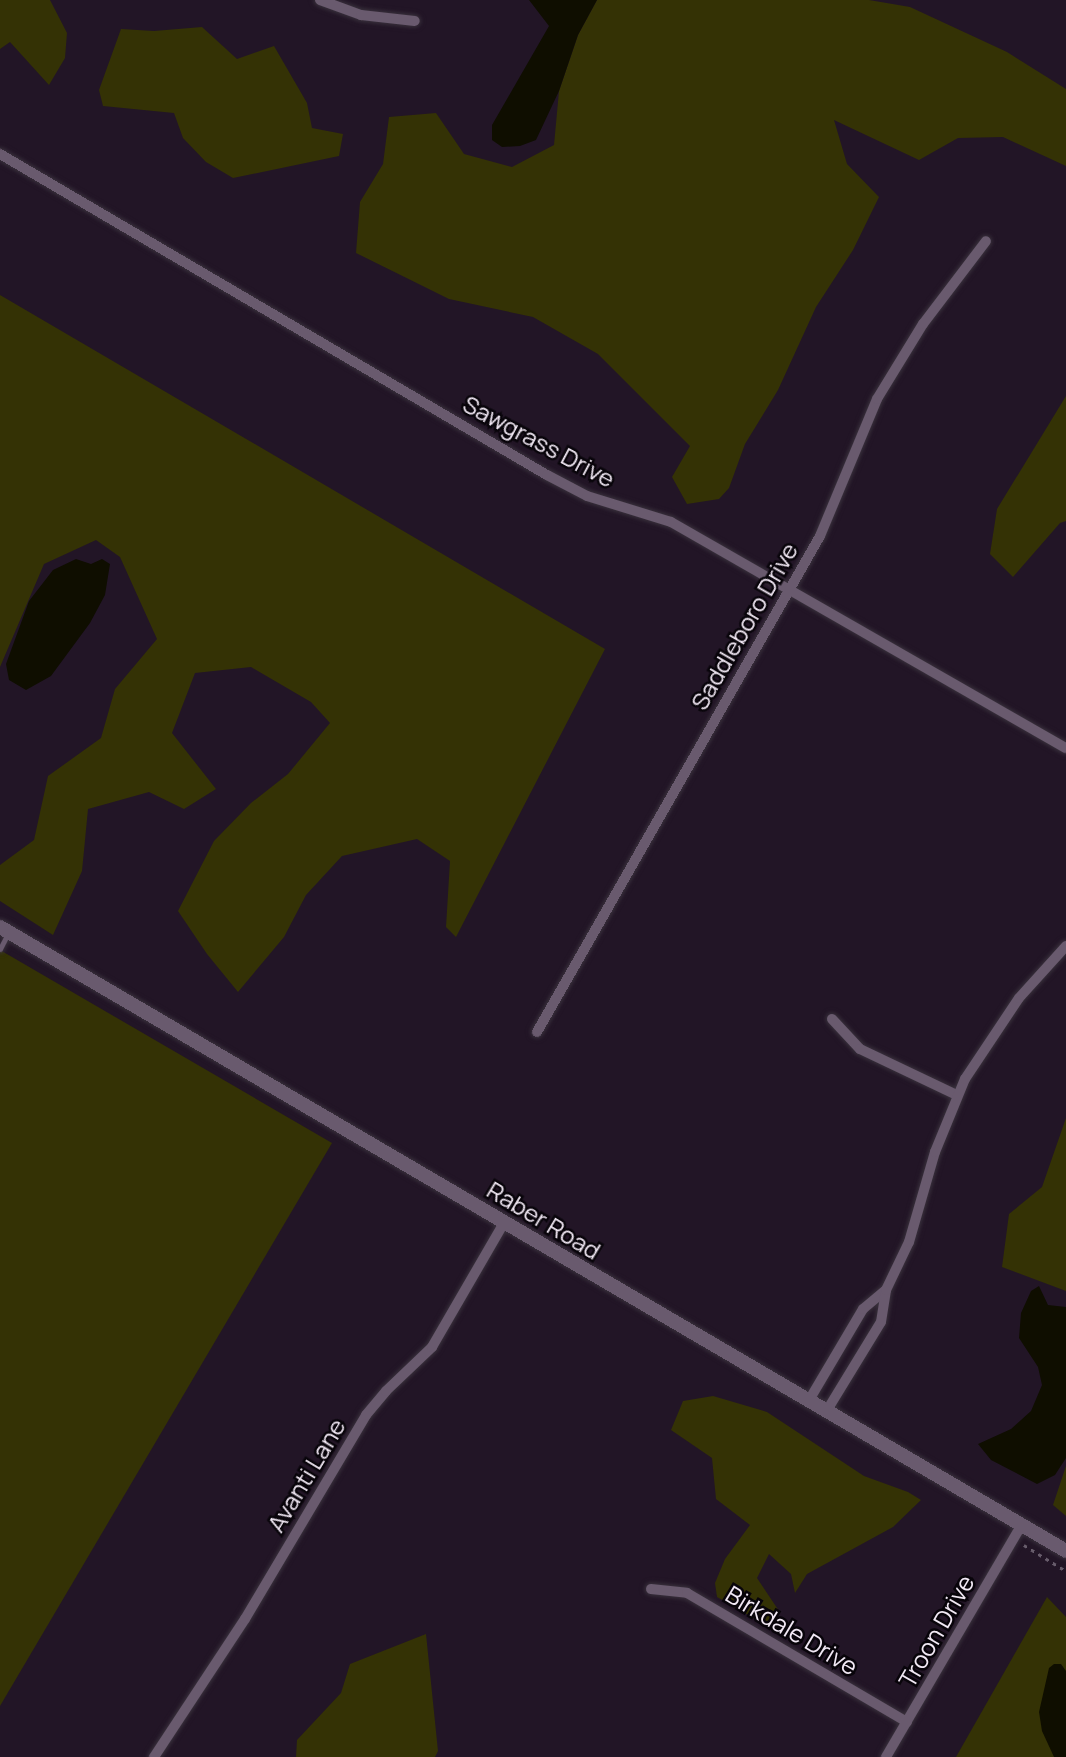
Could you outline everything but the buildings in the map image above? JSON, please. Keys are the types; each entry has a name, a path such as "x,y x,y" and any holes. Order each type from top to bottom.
{"street":[{"path":"320,0 361,15 415,21"},
{"name":"Sawgrass Drive","path":"0,154 547,475 587,496 671,522 1066,748"},
{"name":"Saddleboro Drive","path":"537,1032 820,536 877,399 923,324 986,241"},
{"name":"Raber Road","path":"4,930 826,1412 1018,1533 1066,1551"},
{"path":"826,1412 881,1322 887,1290 909,1242 935,1153 957,1095 994,1032 1019,998 1066,946"},
{"path":"832,1018 860,1049 957,1095"},
{"name":"Avanti Lane","path":"154,1757 245,1619 366,1415 386,1391 432,1347 504,1223"},
{"path":"807,1402 863,1309 887,1290"},
{"name":"Troon Drive","path":"886,1757 1018,1533"},
{"name":"Birkdale Drive","path":"651,1589 687,1592 906,1722"}],"lane":[{"path":"0,949 4,930"}],"path":[{"path":"1018,1533 1066,1571"}],"shaded area":[{"path":"0,0 50,0 67,33 65,58 49,85 10,42 0,49"},
{"path":"529,0 597,0 578,35 559,91 536,140 520,146 502,147 492,140 492,125 549,26"},
{"path":"597,0 869,0 910,7 1007,52 1066,89 1066,166 1003,137 958,138 919,160 834,120 847,164 879,197 853,250 816,307 778,390 745,444 729,488 719,499 687,504 672,477 690,446 598,354 533,317 449,299 356,253 360,202 383,164 389,117 436,113 464,154 512,167 554,145 559,91 578,35"},
{"path":"202,27 237,59 274,46 307,103 312,128 343,134 339,156 233,178 206,162 183,138 174,113 103,106 99,90 121,29 154,31"},
{"path":"0,295 605,649 456,937 446,927 450,861 417,839 342,856 306,895 284,937 238,992 207,954 178,911 214,841 251,803 288,774 330,723 311,702 251,667 195,673 172,733 216,789 184,809 149,792 88,809 82,871 53,935 0,901 0,865 34,840 48,776 101,738 115,689 157,639 120,557 96,540 44,564 0,667"},
{"path":"1066,396 1066,521 1060,523 1013,577 990,554 997,509"},
{"path":"76,559 91,564 102,559 110,564 105,595 90,623 51,676 26,690 9,680 6,664 29,601 53,570"},
{"path":"0,950 332,1143 0,1706"},
{"path":"1066,1118 1066,1291 1002,1267 1009,1214 1042,1187"},
{"path":"1039,1286 1048,1305 1066,1307 1066,1458 1055,1475 1037,1484 991,1460 978,1444 1011,1429 1031,1411 1042,1385 1038,1367 1019,1338 1021,1313 1031,1291"},
{"path":"713,1396 767,1412 864,1476 908,1492 921,1500 893,1527 807,1574 795,1593 791,1574 769,1554 757,1578 779,1611 771,1628 717,1597 715,1583 725,1559 750,1525 716,1499 712,1458 671,1430 683,1401"},
{"path":"1066,1466 1066,1516 1053,1505"},
{"path":"1047,1597 1066,1617 1066,1757 956,1757"},
{"path":"426,1634 438,1751 435,1757 296,1757 297,1740 341,1693 350,1664"},
{"path":"1054,1664 1061,1664 1066,1671 1066,1757 1054,1757 1042,1731 1039,1712 1049,1668"}]}
